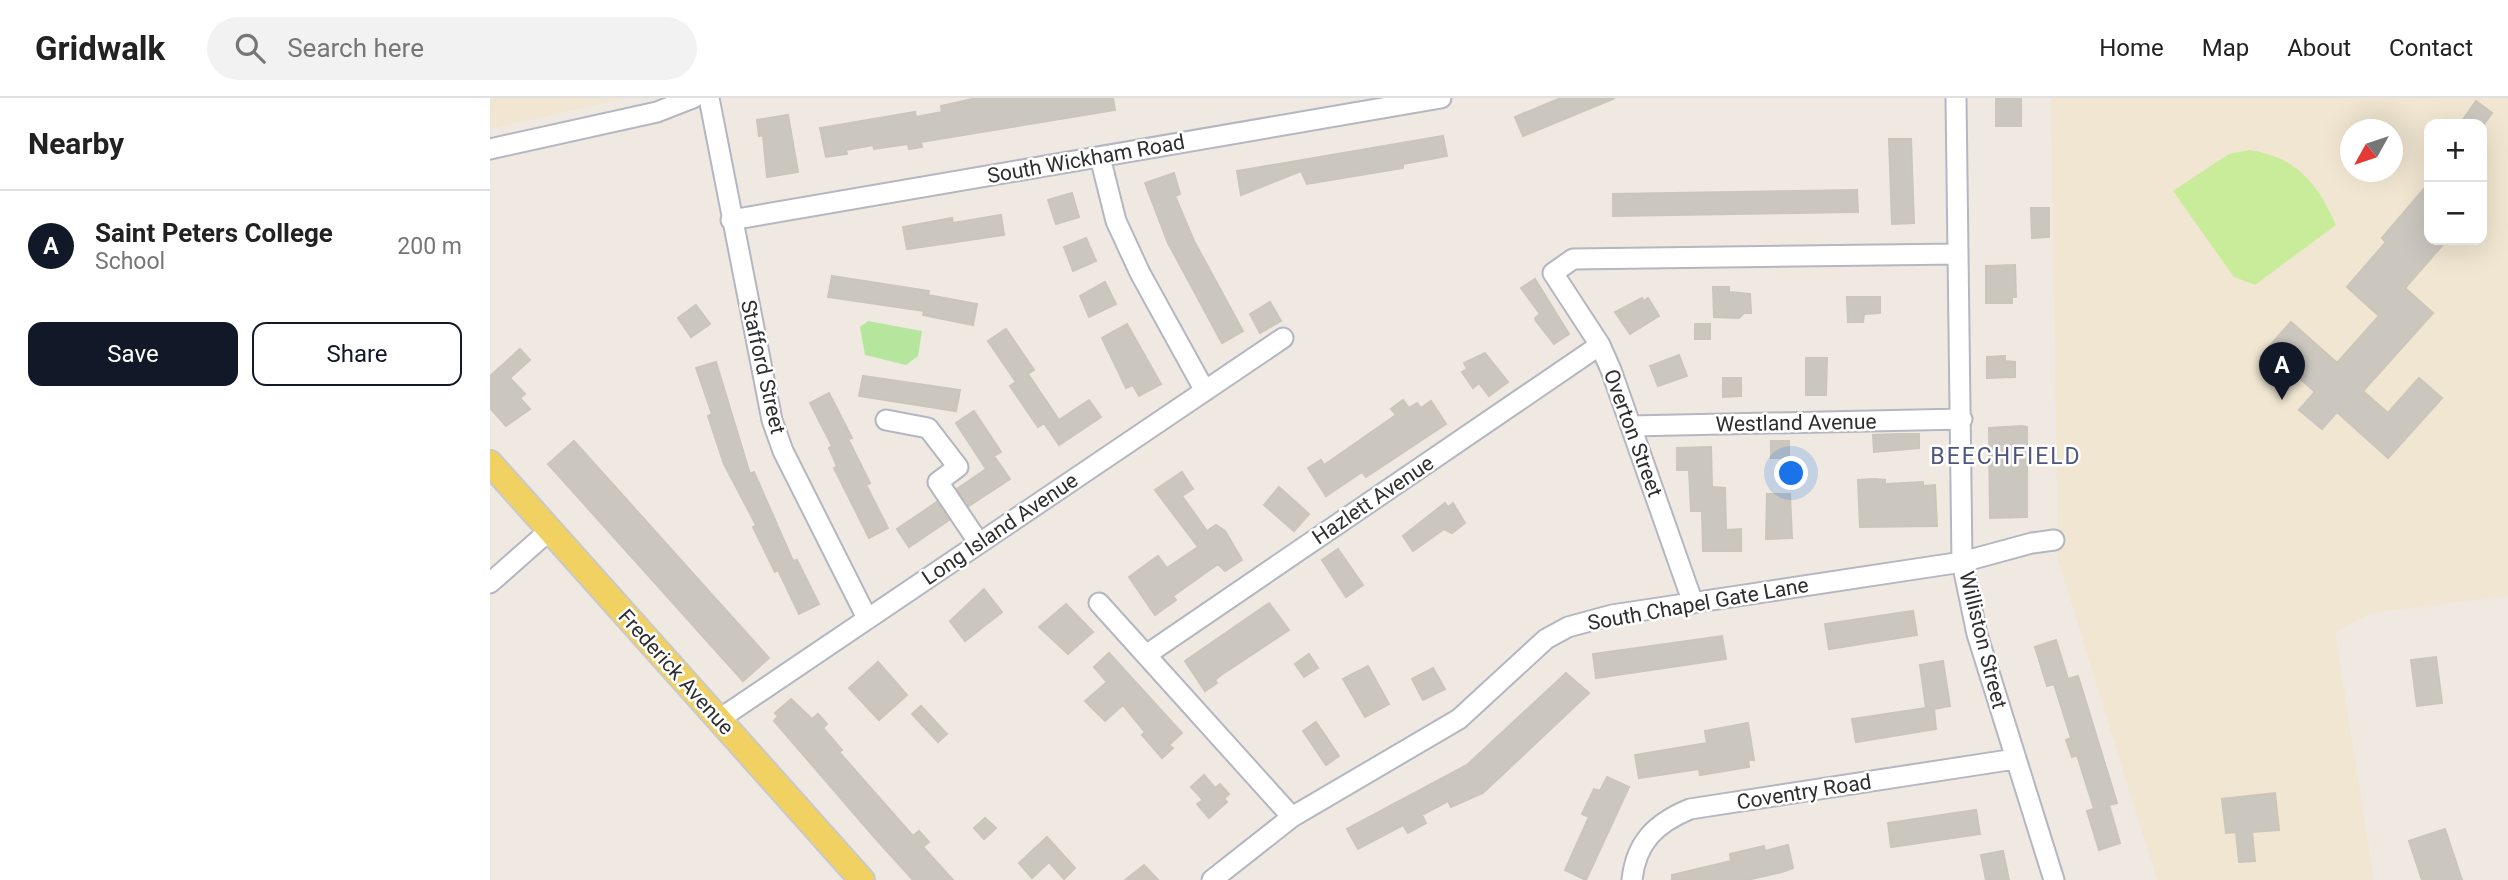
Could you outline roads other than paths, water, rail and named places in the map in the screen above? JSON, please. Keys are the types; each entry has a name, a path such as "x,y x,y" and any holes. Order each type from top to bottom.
{"main road":[{"name":"Frederick Avenue","path":"490,463 862,880"}],"street":[{"path":"490,149 657,112 693,98"},
{"name":"Stafford Street","path":"709,98 765,391 776,430 867,618"},
{"name":"South Wickham Road","path":"731,220 1441,98"},
{"name":"Williston Street","path":"1956,98 1962,562 1977,634 2054,880"},
{"path":"1100,157 1116,221 1140,273 1205,391"},
{"name":"Overton Street","path":"1693,603 1600,345 1553,273 1573,259 1958,254"},
{"name":"Long Island Avenue","path":"718,719 1283,338"},
{"name":"Hazlett Avenue","path":"1146,655 1600,345"},
{"name":"Westland Avenue","path":"1631,426 1962,419"},
{"path":"886,420 928,428 958,467 938,482 979,543"},
{"path":"490,583 550,530"},
{"name":"South Chapel Gate Lane","path":"1212,880 1292,817 1459,719 1529,652 1568,628 1612,615 1962,562 2032,543 2054,540"},
{"path":"1099,603 1292,817"},
{"name":"Coventry Road","path":"1632,880 1634,863 1651,831 1668,818 1690,809 2015,760"}],"place":[{"name":"Saint Peters College","path":"2282,400"}],"district":[{"name":"BEECHFIELD","path":"2006,456"}]}
